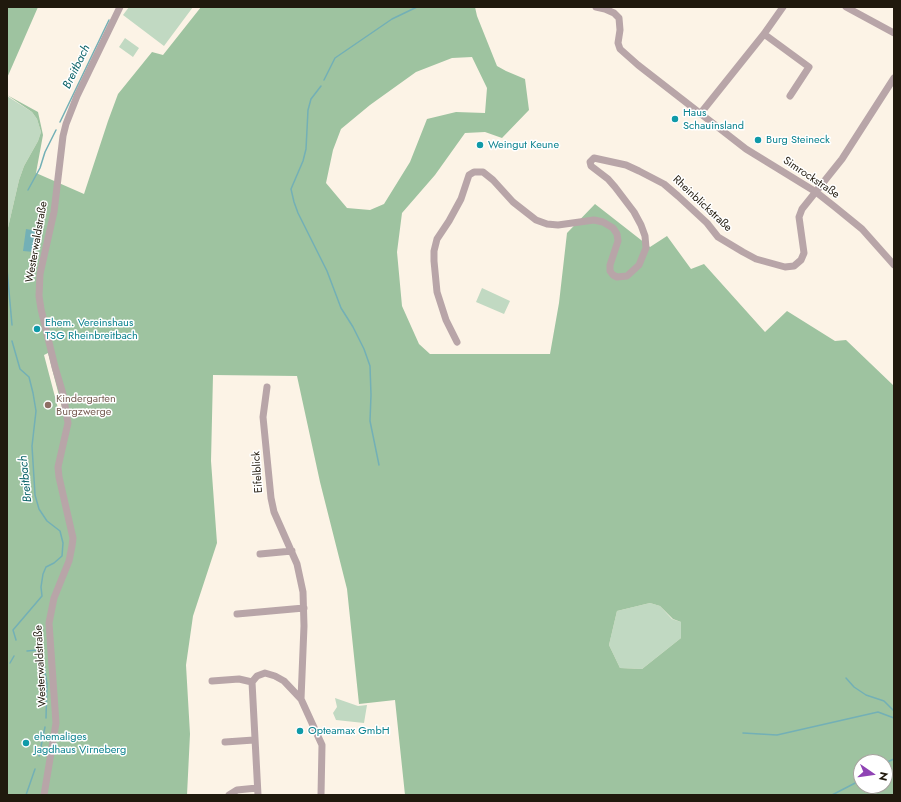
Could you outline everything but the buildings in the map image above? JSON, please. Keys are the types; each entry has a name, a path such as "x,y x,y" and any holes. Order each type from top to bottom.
{"street":[{"name":"Westerwaldstraße","path":"44,795 56,723 49,623 54,598 69,561 73,538 58,467 68,423 63,394 41,309 39,296 40,274 54,212 63,136 66,124 77,96 120,7"},
{"name":"Simrockstraße","path":"596,7 605,9 619,18 620,30 618,41 620,49 746,149 816,192 862,229 894,265"},
{"path":"700,114 764,34 783,7"},
{"path":"846,7 894,33"},
{"path":"764,34 809,67 790,96"},
{"name":"Rheinblickstraße","path":"457,342 446,320 437,292 434,251 437,239 449,221 460,199 469,175 474,172 483,172 498,185 513,202 536,220 547,224 558,225 594,220 603,222 613,228 617,234 618,241 610,265 610,271 613,275 621,278 627,276 639,265 646,248 645,236 634,212 615,187 608,179 591,166 590,162 594,158 626,165 664,184 718,236 756,259 785,268 794,266 801,260 804,252 799,217 802,209 842,159 891,88 894,78"},
{"name":"Eifelblick","path":"267,387 263,417 271,498 274,512 297,564 303,592 304,608 301,699"},
{"path":"260,554 292,551"},
{"path":"237,614 304,608"},
{"path":"230,795 237,790 257,791 252,682 257,676 265,674 275,676 284,682 301,699 322,745 322,795"},
{"path":"212,681 239,679 252,682"},
{"path":"225,742 254,740"}],"green space":[{"path":"7,7 38,7 7,78"},
{"path":"129,7 193,7 164,46 123,15"},
{"path":"201,7 475,7 477,16 497,66 525,79 529,110 502,138 485,132 465,133 435,175 402,213 397,252 402,306 419,344 430,354 550,354 559,303 567,233 595,204 650,247 667,236 691,269 704,264 765,332 787,311 835,341 846,340 894,386 894,795 405,795 395,700 359,704 347,589 320,482 297,376 213,375 211,461 217,543 193,616 186,665 190,734 187,795 7,795 7,232 19,180 24,166 38,141 41,132 37,119 32,112 7,95 38,112 43,135 36,173 84,194 118,94 152,52 163,55","holes":["472,57 487,88 485,113 456,112 427,119 410,162 384,204 370,210 347,208 326,183 333,150 341,129 370,105 416,72 452,58","48,353 64,415 60,416 44,355","650,603 660,606 673,619 681,622 681,638 642,669 620,668 609,645 617,611"]},
{"path":"125,38 139,48 133,57 119,47"},
{"path":"7,96 32,112 37,119 41,132 38,141 24,166 19,180 7,232"},
{"path":"482,288 510,301 504,314 476,302"},
{"path":"650,603 660,606 672,619 681,622 681,638 642,669 620,668 609,645 617,611"},
{"path":"335,698 358,706 367,705 364,723 336,720 333,713 337,707"}],"water":[{"path":"26,229 37,231 34,252 23,251"}],"waterway":[{"path":"324,80 335,58 392,19 417,7"},
{"name":"Breitbach","path":"60,122 109,20"},
{"path":"321,86 311,99 308,110 306,149 303,161 291,189 298,213 327,271 341,308 364,349 370,366 370,421 379,465"},
{"name":"Breitbach","path":"28,190 40,168 45,152 56,130"},
{"name":"Breitbach","path":"7,269 12,325"},
{"name":"Breitbach","path":"12,341 20,369 29,377 36,411 32,446 35,495 39,509 47,521 60,531 63,543 62,556 54,563 46,567 43,574 41,587 42,596 13,630 16,640"},
{"name":"Breitbach","path":"27,651 38,650 41,652 47,684 46,718"},
{"name":"Breitbach","path":"10,663 14,656"},
{"path":"846,678 854,687 866,695 884,701 894,711"},
{"path":"743,733 777,735 878,712 894,718"},
{"name":"Breitbach","path":"39,756 45,727"},
{"path":"26,795 35,769"},
{"path":"832,795 853,784"}],"place":[{"name":"Haus Schauinsland","path":"675,119"},
{"name":"Burg Steineck","path":"758,140"},
{"name":"Weingut Keune","path":"480,145"},
{"name":"Ehem. Vereinshaus TSG Rheinbreitbach","path":"37,329"},
{"name":"Kindergarten Burgzwerge","path":"48,405"},
{"name":"Opteamax GmbH","path":"300,731"},
{"name":"ehemaliges Jagdhaus Virneberg","path":"26,743"}]}
